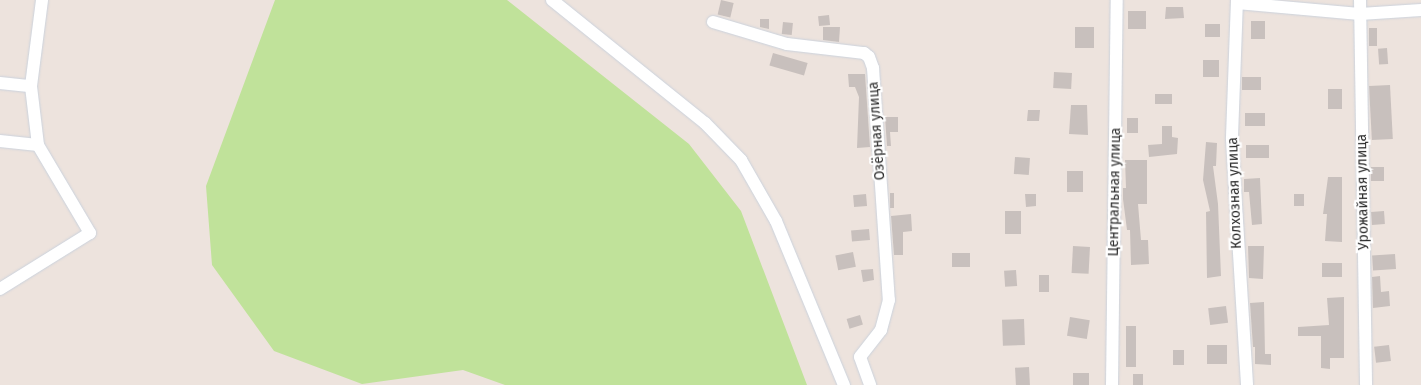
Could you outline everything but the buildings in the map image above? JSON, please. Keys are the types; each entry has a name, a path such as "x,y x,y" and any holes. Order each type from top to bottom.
{"street":[{"path":"0,288 90,234 38,145 31,86 42,0"},
{"path":"552,0 705,123 741,160 776,221 844,385"},
{"name":"Центральная улица","path":"1112,385 1117,0"},
{"name":"Урожайная улица","path":"1360,0 1366,385"},
{"path":"1237,2 1360,14 1421,10"},
{"name":"Колхозная улица","path":"1237,2 1232,139 1247,385"},
{"name":"Озёрная улица","path":"713,22 787,44 864,53 869,57 873,68 889,300 881,330 860,357 870,385"},
{"path":"0,84 31,86"},
{"path":"0,141 38,145"}],"green space":[{"path":"275,0 507,0 689,144 741,211 807,385 505,385 463,370 362,384 274,351 212,265 206,186"}]}
